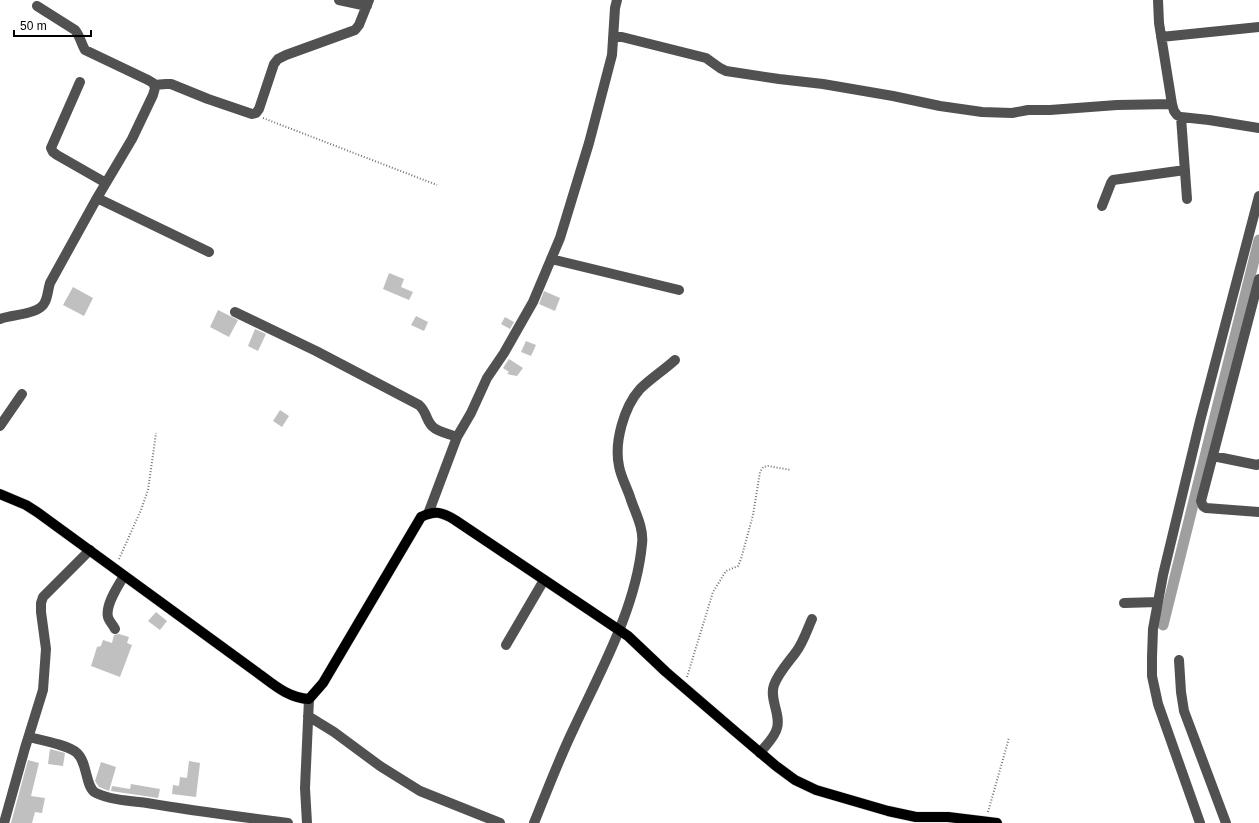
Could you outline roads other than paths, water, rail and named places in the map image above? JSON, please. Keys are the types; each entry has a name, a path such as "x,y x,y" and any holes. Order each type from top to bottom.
{"main road":[{"path":"0,494 26,505 37,512 290,695 309,699 323,683 421,517 435,512 444,514 628,636 684,688 795,780 816,790 888,811 916,817 948,817 997,823"}],"street":[{"path":"37,6 75,30 85,50 148,80 154,85 171,84 208,99 252,114 256,113 259,109 274,64 278,60 286,55 355,30 360,25 368,3 338,0"},
{"path":"428,514 458,437 488,378 533,302 560,238 589,143 612,55 615,8 617,0"},
{"path":"1158,0 1159,23 1172,104 1177,115 1181,117 1259,128"},
{"path":"1161,37 1259,27"},
{"path":"614,35 706,58 726,71 823,84 940,106 982,112 1012,112 1117,105 1172,104"},
{"path":"80,82 51,148 52,152 106,183"},
{"path":"0,319 36,310 42,306 47,298 50,283 97,198 132,139 153,95 155,88 154,85"},
{"path":"1181,117 1187,198"},
{"path":"1102,206 1113,180 1185,170"},
{"path":"1200,823 1153,686 1153,636 1163,574 1177,513 1259,196"},
{"path":"97,198 209,252"},
{"path":"551,259 679,290"},
{"path":"1259,279 1201,501 1203,506 1206,508 1259,512"},
{"path":"235,312 316,351 419,405 423,408 434,428 458,437"},
{"path":"534,823 573,730 620,630 636,579 642,542 641,529 630,494 619,467 617,453 620,432 626,414 640,390 675,360"},
{"path":"0,426 22,394"},
{"path":"1213,456 1257,465 1259,464"},
{"path":"4,823 43,690 46,650 41,603 43,597 90,550"},
{"path":"115,629 108,618 109,605 124,576"},
{"path":"506,645 544,580"},
{"path":"1124,603 1158,602"},
{"path":"760,752 773,736 777,728 778,722 773,699 773,688 778,675 796,652 812,619"},
{"path":"1179,660 1184,711 1226,823"},
{"path":"307,823 305,788 309,699"},
{"path":"308,716 334,732 380,766 420,791 500,823"},
{"path":"28,737 68,748 77,753 82,759 90,789 95,793 107,797 288,823"}],"waterway":[{"path":"1163,625 1259,240"}]}
